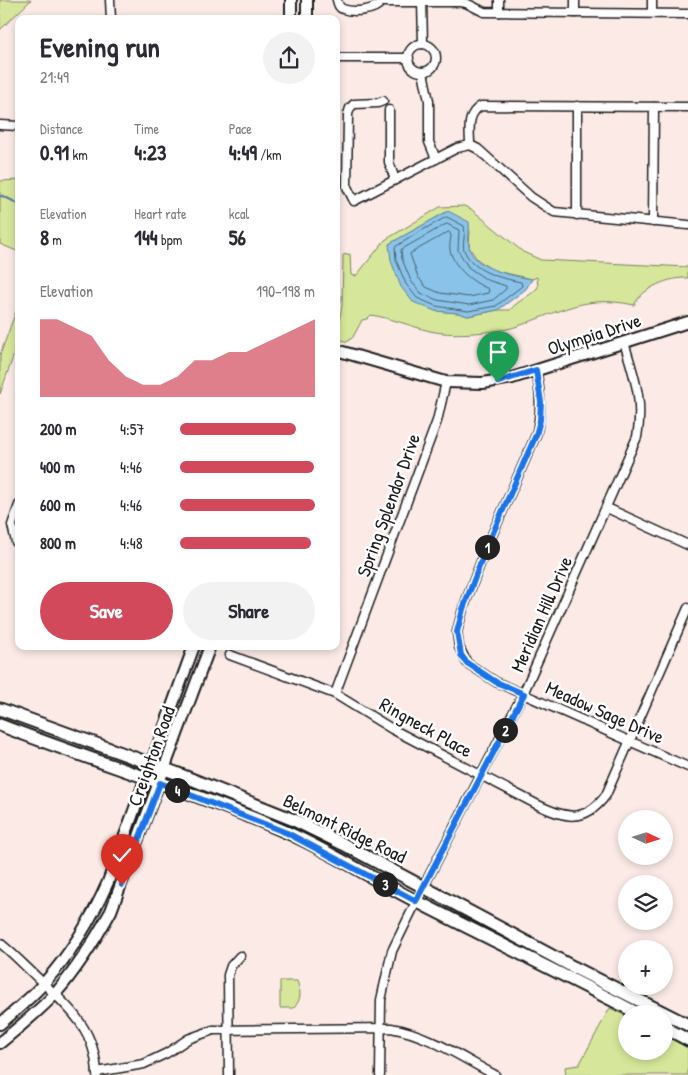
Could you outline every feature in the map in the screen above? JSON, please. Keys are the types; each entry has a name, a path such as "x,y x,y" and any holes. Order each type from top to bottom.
{"main road":[{"name":"Belmont Ridge Road","path":"0,709 165,769 294,820 343,844 573,967 688,1025"},
{"name":"Belmont Ridge Road","path":"0,725 160,783 287,833 416,901 622,1005"},
{"path":"673,1032 688,1040"}],"street":[{"path":"110,0 111,15"},
{"path":"291,0 291,15"},
{"path":"306,15 307,0"},
{"path":"337,0 338,6 344,10 370,10 378,7 380,2 422,1 466,3 484,12 688,14"},
{"path":"499,0 499,12"},
{"path":"575,0 575,13"},
{"path":"652,0 652,13"},
{"path":"422,1 423,44"},
{"path":"423,44 432,49 436,58 432,68 422,72 413,68 409,58 413,48 423,44"},
{"path":"340,58 409,58"},
{"path":"422,72 429,101 429,142 436,159"},
{"path":"384,101 354,104 348,114 347,187 354,201 457,148 470,145 478,149 545,208 554,212 688,226"},
{"path":"470,145 470,119 473,113 481,106 688,107"},
{"path":"577,106 577,215"},
{"path":"654,107 654,222"},
{"path":"390,110 389,162 395,180"},
{"path":"0,124 15,126"},
{"name":"Olympia Drive","path":"340,351 446,382 468,384 490,382 536,370 688,322"},
{"name":"Meridian Hill Drive","path":"380,1075 380,1000 392,951 423,887 524,694 631,452 640,423 640,396 624,342"},
{"name":"Meadow Sage Drive","path":"536,370 541,402 540,420 536,435 485,551 463,609 457,632 461,655 467,663 496,682 688,767"},
{"name":"Spring Splendor Drive","path":"335,694 437,421 446,382"},
{"path":"606,508 688,545"},
{"path":"15,516 12,525 15,538"},
{"name":"Ringneck Place","path":"230,656 335,694 392,729 552,812 575,817 597,807 606,795 688,608"},
{"name":"Creighton Road","path":"0,1024 44,984 70,951 96,908 108,882 193,650"},
{"name":"Creighton Road","path":"0,1043 55,994 95,939 111,911 209,650"},
{"path":"0,943 74,1013 85,1028 91,1041 97,1073 144,1064 167,1053 188,1039 213,1030 391,1028 423,1037 495,1075"},
{"path":"228,1075 228,975 231,966 240,956"}],"green space":[{"path":"0,0 31,0 15,15 0,30"},
{"path":"15,180 15,250 0,244 0,181"},
{"path":"464,206 471,209 523,252 541,260 688,267 688,278 665,281 650,288 634,305 598,302 576,305 502,330 466,334 439,333 371,315 367,319 362,320 353,337 347,342 342,340 340,338 340,316 343,255 350,254 351,275 356,276 385,240 440,207","holes":["448,211 470,231 469,247 477,259 492,270 532,279 537,277 538,287 510,310 498,310 468,316 435,311 389,244"]},
{"path":"15,314 15,351 0,394 0,355"},
{"path":"280,981 297,981 300,995 294,1008 280,1008"},
{"path":"610,1008 618,1012 618,1060 673,1060 673,1040 688,1048 688,1075 566,1075 565,1067 579,1065"}],"water":[{"path":"448,211 469,222 469,246 472,254 478,260 495,270 532,279 526,289 498,310 468,316 435,311 413,302 401,287 391,261 389,244"}],"waterway":[{"path":"0,196 15,202"}],"route":[{"path":"122,885 160,783 287,833 416,901 524,694 496,682 467,663 461,655 457,639 458,626 463,609 485,551 533,444 540,420 541,402 536,370 498,382"}]}
